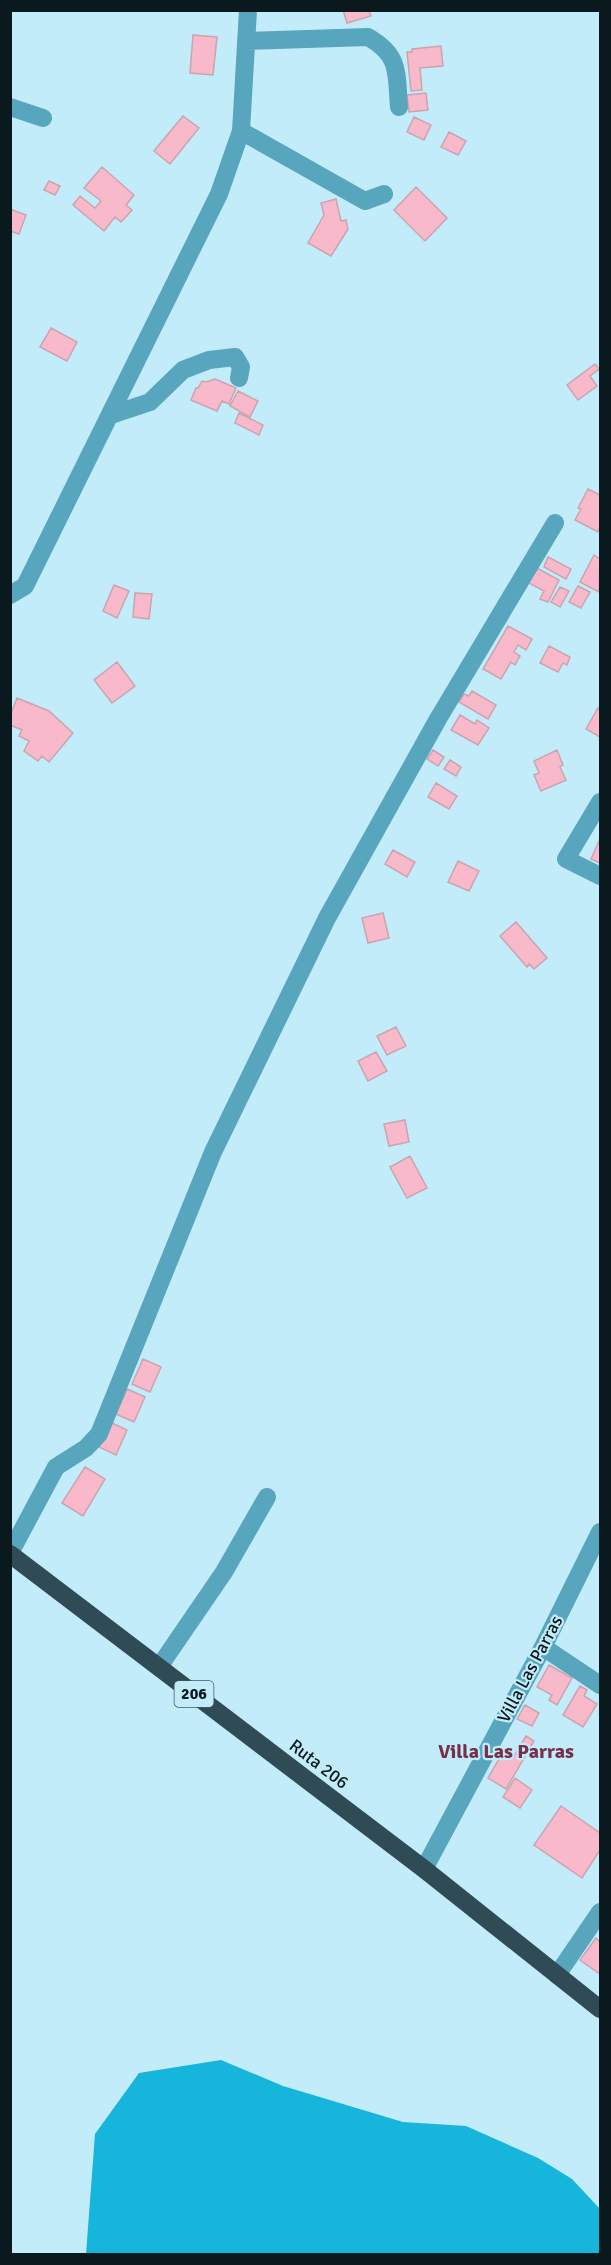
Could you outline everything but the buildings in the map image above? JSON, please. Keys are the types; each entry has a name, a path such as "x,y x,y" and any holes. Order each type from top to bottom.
{"highway":[{"name":"Ruta 206","path":"10,1553 424,1869 600,2008"}],"street":[{"path":"10,595 25,586 219,194 241,131 248,10"},
{"path":"246,41 368,37 382,45 396,64 399,107"},
{"path":"10,106 43,118"},
{"path":"241,131 365,201 384,194"},
{"path":"111,415 150,402 183,370 209,360 235,357 241,367 239,378"},
{"path":"10,1553 56,1467 86,1448 99,1434 213,1152 327,918 438,719 555,523"},
{"path":"600,802 566,859 600,876"},
{"path":"159,1667 224,1572 267,1497"},
{"name":"Villa Las Parras","path":"424,1869 543,1647 600,1532"},
{"path":"543,1647 600,1685"},
{"path":"557,1975 600,1911"}],"shaded area":[{"path":"221,2060 283,2086 403,2122 466,2126 538,2158 572,2179 600,2209 600,2254 86,2254 95,2134 139,2073"}],"district":[{"name":"Villa Las Parras","path":"506,1751"}]}
